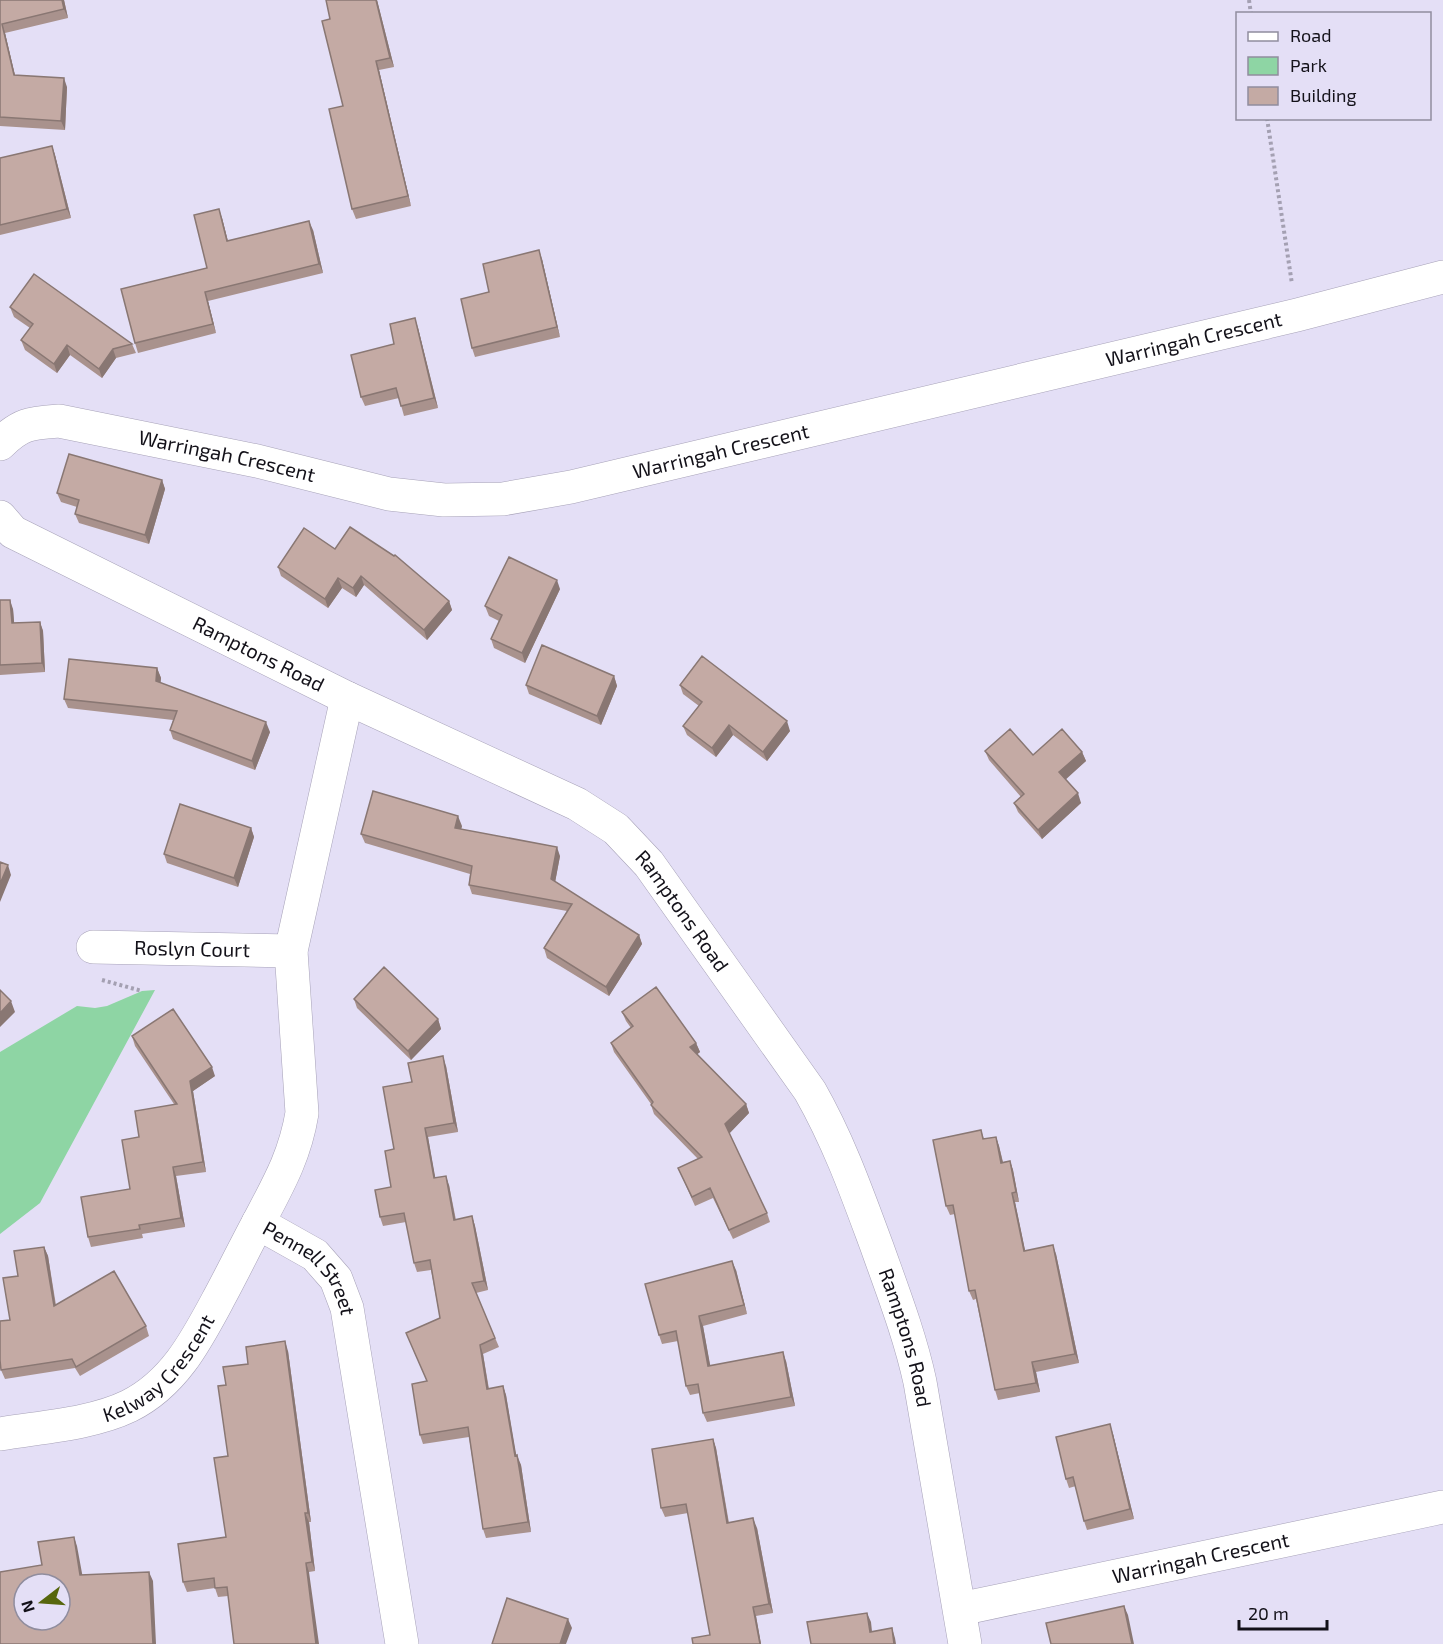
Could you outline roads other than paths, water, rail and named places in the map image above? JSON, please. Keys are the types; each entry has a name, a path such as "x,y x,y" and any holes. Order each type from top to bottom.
{"street":[{"name":"Warringah Crescent","path":"0,444 14,430 33,423 59,421 258,461 390,494 444,500 503,499 571,487 1297,315 1443,277"},
{"name":"Ramptons Road","path":"0,517 14,532 346,699 577,804 616,829 649,864 810,1091 844,1156 913,1348 965,1644"},
{"name":"Pennell Street","path":"346,699 291,951 302,1113 298,1138 290,1160 258,1223 315,1255 336,1279 347,1308 402,1644"},
{"name":"Roslyn Court","path":"93,947 291,951"},
{"name":"Kelway Crescent","path":"0,1434 93,1418 127,1407 153,1393 174,1372 196,1342 258,1223"},
{"name":"Warringah Crescent","path":"960,1609 1443,1507"}]}
